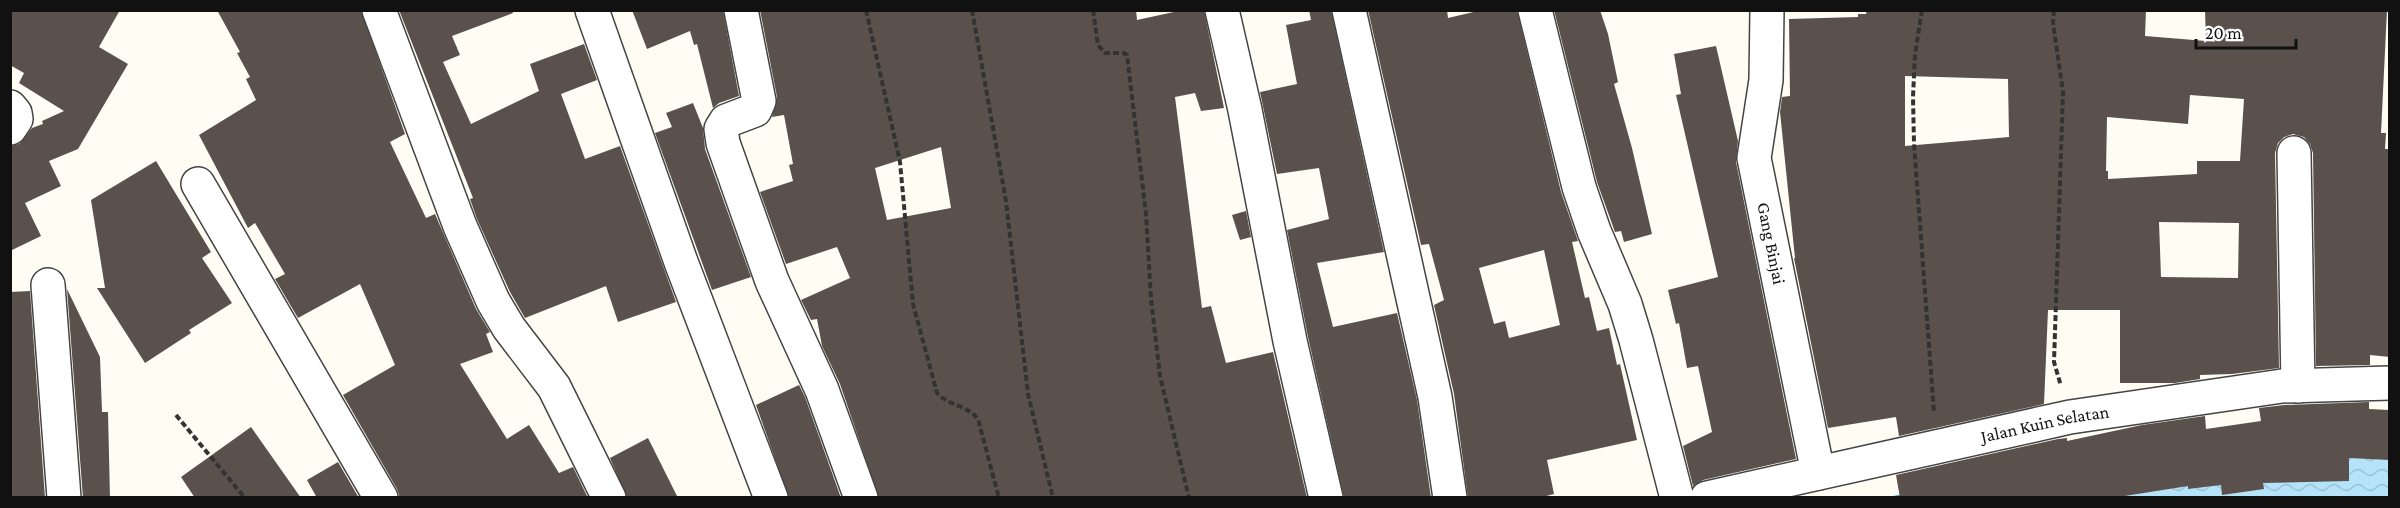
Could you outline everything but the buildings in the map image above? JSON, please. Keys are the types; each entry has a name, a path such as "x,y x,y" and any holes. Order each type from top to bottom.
{"street":[{"path":"379,10 460,226 493,300 509,328 554,387 609,498"},
{"path":"592,10 685,274 771,498"},
{"path":"741,10 759,101 755,110 726,121 722,129 723,143 772,281 822,390 861,498"},
{"path":"1222,10 1245,110 1290,341 1326,498"},
{"path":"1349,10 1435,397 1450,498"},
{"path":"1535,10 1579,187 1633,331 1677,498"},
{"name":"Gang Binjai","path":"1767,10 1766,80 1754,158 1818,473"},
{"path":"10,108 15,113 16,119 10,128"},
{"path":"2294,153 2298,386"},
{"path":"198,184 381,498"},
{"path":"48,285 64,498"},
{"name":"Jalan Kuin Selatan","path":"1707,498 2070,417 2282,386 2390,383"}],"path":[{"path":"866,10 900,162 913,304 937,393 945,402 970,410 978,419 999,498"},
{"path":"972,10 1006,201 1028,394 1053,498"},
{"path":"1093,10 1098,45 1105,53 1127,55 1146,214 1151,299 1160,376 1189,498"},
{"path":"1922,10 1915,55 1912,97 1936,446"},
{"path":"2054,10 2053,23 2063,92 2054,362 2070,417"},
{"path":"176,414 245,498"}],"water":[{"path":"2389,417 2389,497 1887,498 2186,437"}]}
